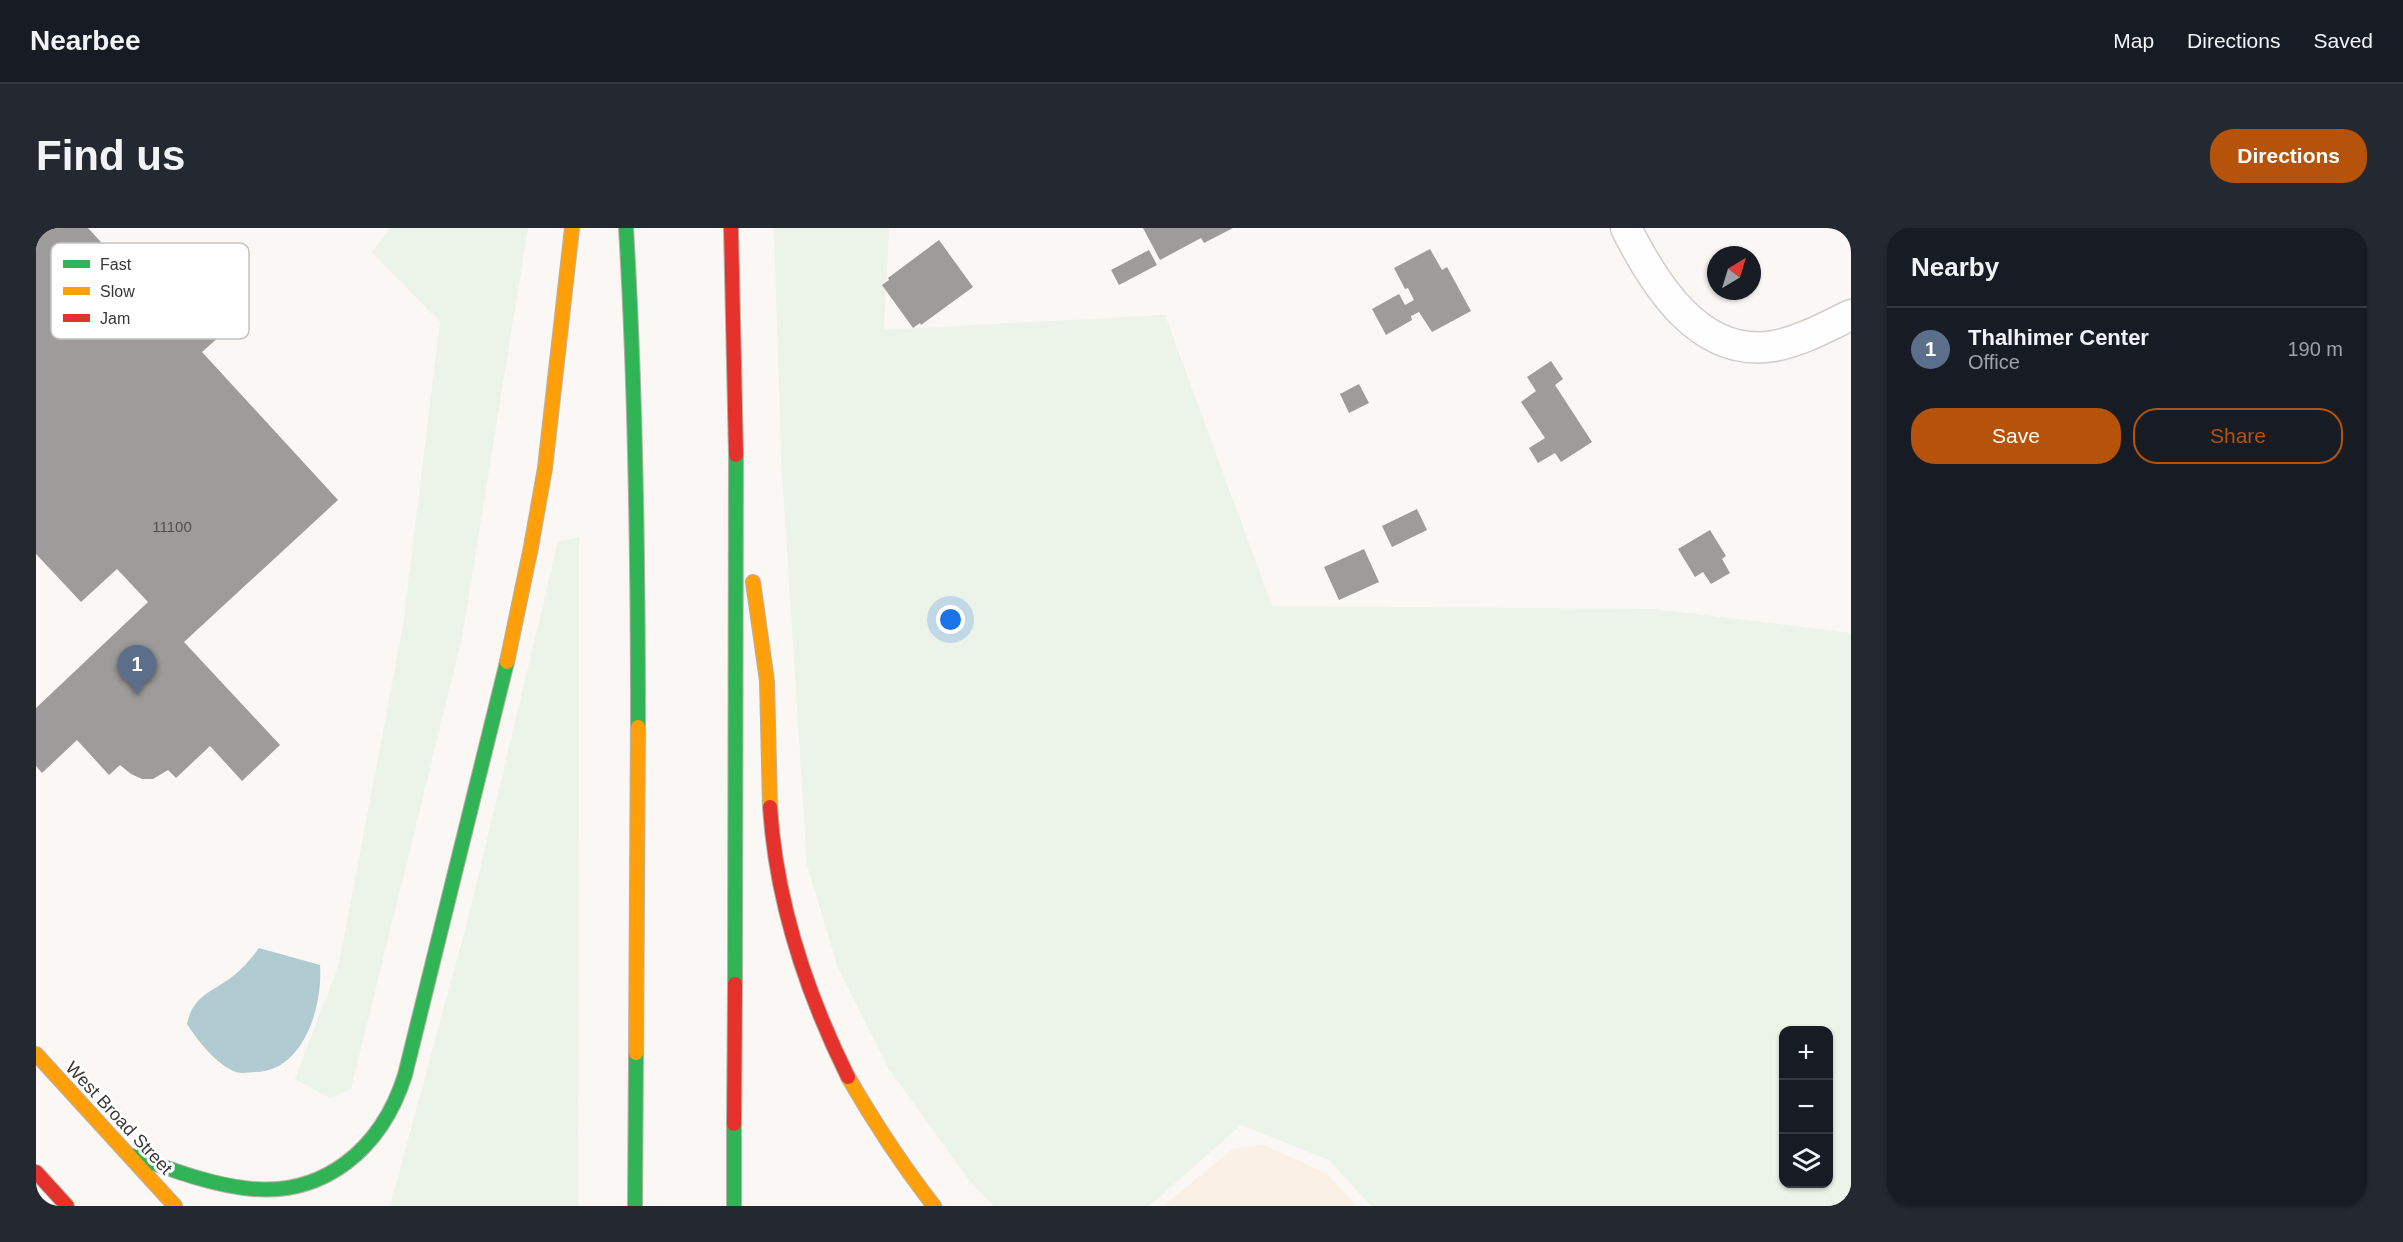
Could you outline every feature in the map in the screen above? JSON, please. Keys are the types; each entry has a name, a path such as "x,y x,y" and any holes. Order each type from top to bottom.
{"main road":[{"path":"129,1155 210,1181 245,1188 301,1185 322,1177 358,1153 372,1140 392,1110 405,1075 496,707 531,546 550,430 572,228"},
{"path":"626,228 630,293 638,639 635,1206"},
{"path":"731,228 737,476 734,1206"},
{"path":"737,476 767,682 768,796 772,829 779,875 794,935 824,1027 847,1073 876,1125 934,1206"},
{"name":"West Broad Street","path":"36,1054 175,1206"},
{"path":"36,1172 68,1206"}],"street":[{"path":"1626,228 1647,267 1680,311 1699,328 1722,340 1755,347 1774,346 1812,334 1851,315"}],"shaded area":[{"path":"390,228 528,228 462,638 351,1089 330,1098 295,1079 339,964 403,626 440,322 372,252"},
{"path":"774,228 889,228 884,330 1165,315 1272,606 1654,609 1851,633 1851,1206 1371,1206 1329,1160 1241,1125 1149,1206 994,1206 972,1184 889,1069 838,968 807,865 781,456"},
{"path":"579,537 578,1206 390,1206 469,915 558,542"},
{"path":"1263,1145 1326,1173 1357,1206 1163,1206 1233,1149"}],"water":[{"path":"259,948 320,965 318,999 307,1034 298,1049 286,1061 272,1069 238,1073 215,1058 187,1024 193,1007 198,1001 236,974"}],"building":[{"path":"36,228 88,228 102,243 51,243 51,339 217,339 202,352 338,500 184,642 280,745 242,781 210,746 176,778 168,770 153,779 142,779 120,765 109,775 77,740 42,773 36,766 36,708 148,602 117,569 81,602 36,554"},
{"path":"1143,228 1233,228 1204,243 1201,238 1160,260"},
{"path":"939,240 973,287 921,325 920,323 913,328 882,285"},
{"path":"1430,249 1442,270 1447,267 1471,311 1432,332 1419,312 1411,316 1412,320 1386,335 1372,309 1399,294 1405,305 1414,300 1408,288 1405,289 1394,268"},
{"path":"1149,250 1157,265 1119,285 1111,270"},
{"path":"1551,361 1563,379 1555,385 1592,442 1561,462 1555,453 1538,463 1529,448 1545,438 1521,402 1536,391 1527,377"},
{"path":"1359,384 1369,403 1349,413 1340,394"},
{"path":"1417,509 1427,530 1392,547 1382,526"},
{"path":"1710,530 1726,556 1722,559 1730,573 1711,584 1703,572 1695,577 1678,549"},
{"path":"1364,549 1379,582 1339,600 1324,567"}],"traffic: fast":[{"path":"626,228 636,478 638,727"},
{"path":"735,984 736,455"},
{"path":"129,1155 214,1182 244,1188 273,1189 300,1185 324,1176 346,1163 365,1146 395,1101 405,1075 507,662"},
{"path":"635,1206 636,1053"},
{"path":"734,1124 734,1206"}],"traffic: slow":[{"path":"507,662 545,468 572,228"},
{"path":"753,582 767,681 770,807"},
{"path":"636,1053 638,727"},
{"path":"36,1054 175,1206"},
{"path":"848,1077 889,1143 934,1206"}],"traffic: jam":[{"path":"731,228 736,455"},
{"path":"770,807 773,842 786,911 806,979 848,1077"},
{"path":"734,1124 735,984"},
{"path":"36,1172 67,1206"}],"place":[{"name":"Thalhimer Center","path":"137,695"}]}
